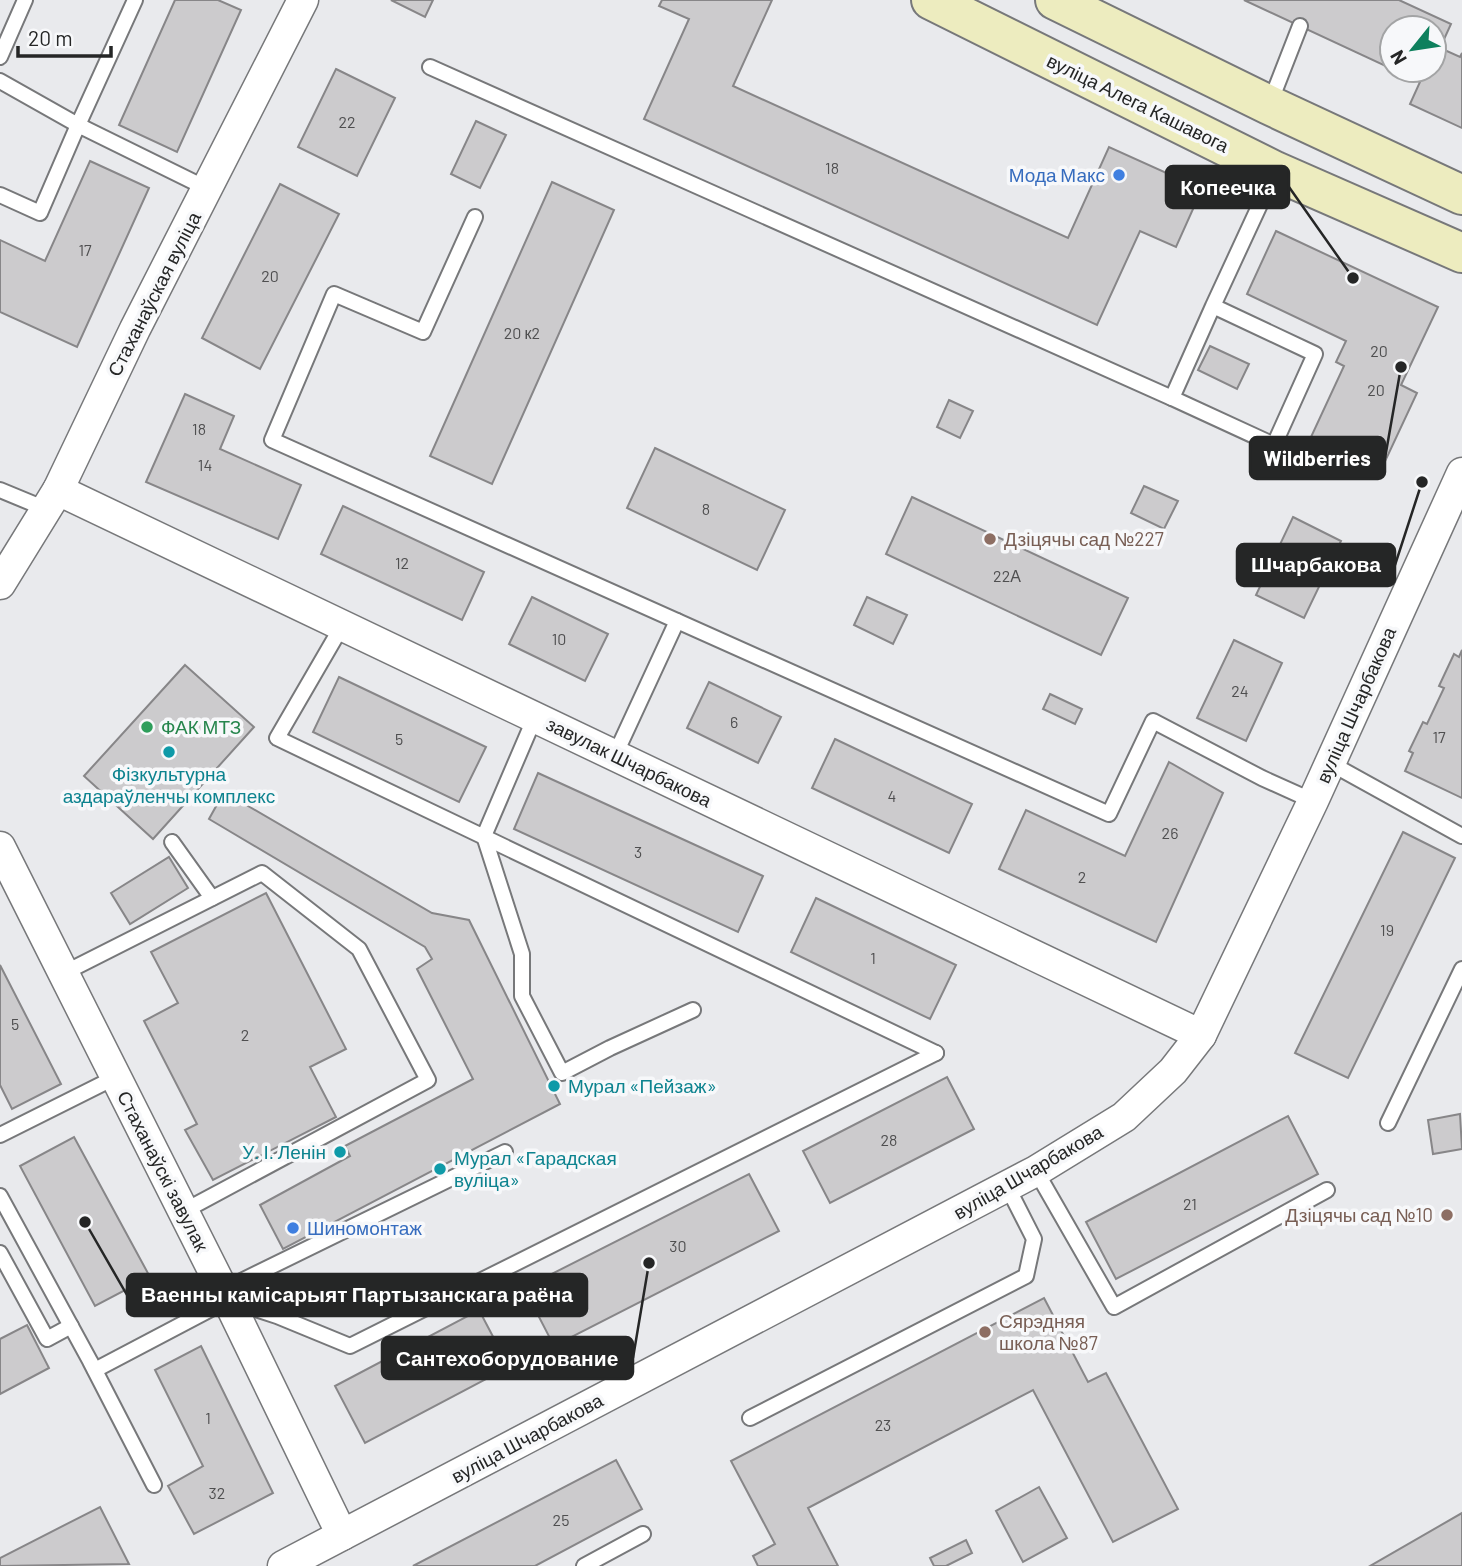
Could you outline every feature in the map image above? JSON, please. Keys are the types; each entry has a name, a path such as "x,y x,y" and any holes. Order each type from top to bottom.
{"main road":[{"name":"вуліца Алега Кашавога","path":"931,0 1275,171 1462,253"},
{"path":"1055,0 1269,105 1462,195"}],"street":[{"name":"Стаханаўская вуліца","path":"0,584 52,500 135,328 303,0"},
{"name":"вуліца Шчарбакова","path":"283,1566 1036,1171 1124,1117 1173,1072 1201,1035 1313,801 1462,473"},
{"name":"завулак Шчарбакова","path":"52,500 342,626 1201,1035"},
{"name":"Стаханаўскі завулак","path":"0,847 226,1295 342,1535"}],"lane":[{"path":"0,57 25,0"},
{"path":"0,195 40,213 135,0"},
{"path":"1269,105 1300,26"},
{"path":"430,67 1274,445 1315,354 1213,306"},
{"path":"0,80 78,125 208,189"},
{"path":"1172,398 1275,171"},
{"path":"475,217 423,332 334,294 272,440 1109,814 1153,721 1262,778 1313,801"},
{"path":"0,489 52,500"},
{"path":"615,755 677,621"},
{"path":"226,1295 350,1346 936,1053 277,737 342,626"},
{"path":"535,717 484,836 522,954 522,996 562,1073 693,1010"},
{"path":"1330,763 1462,836"},
{"path":"172,842 212,898"},
{"path":"64,973 262,873 359,949 428,1080 184,1211"},
{"path":"1388,1123 1462,969"},
{"path":"0,1135 116,1077"},
{"path":"95,1370 226,1295 505,1152"},
{"path":"1036,1171 1114,1307 1326,1190"},
{"path":"750,1418 1026,1276 1034,1239 1007,1186"},
{"path":"0,1196 154,1485"},
{"path":"0,1253 47,1339 71,1326"},
{"path":"584,1566 643,1534"}],"building":[{"path":"175,0 218,0 241,10 177,152 119,125"},
{"path":"391,0 433,0 425,17"},
{"path":"662,0 772,0 733,86 1068,238 1109,147 1202,189 1176,247 1140,231 1097,325 644,119 689,19 659,6"},
{"path":"1244,0 1399,0 1429,14 1378,14 1378,62"},
{"path":"1448,52 1460,57 1462,53 1462,128 1410,104 1419,84 1448,84"},
{"path":"336,69 395,98 357,176 298,147"},
{"path":"476,121 506,135 480,188 451,174"},
{"path":"90,161 149,188 77,347 0,312 0,240 45,261"},
{"path":"552,182 614,210 492,484 430,456"},
{"path":"280,184 339,214 260,369 202,338"},
{"path":"1276,231 1438,307 1401,385 1417,393 1381,470 1311,437 1344,366 1336,362 1346,341 1247,294"},
{"path":"1210,346 1249,364 1237,389 1198,370"},
{"path":"185,394 234,416 220,449 301,485 278,539 146,482"},
{"path":"949,400 973,411 960,438 937,427"},
{"path":"655,448 785,510 757,570 627,508"},
{"path":"1144,486 1178,501 1164,529 1131,513"},
{"path":"912,497 1128,598 1101,655 886,554"},
{"path":"343,506 484,572 462,620 321,554"},
{"path":"1293,517 1341,541 1304,618 1256,595"},
{"path":"532,597 608,634 585,681 509,644"},
{"path":"867,597 907,615 893,644 854,625"},
{"path":"1234,640 1282,663 1246,741 1197,718"},
{"path":"1462,650 1462,798 1405,771 1413,753 1409,751 1423,722 1427,724 1444,688 1439,686 1454,654 1459,657"},
{"name":"Фізкультурна аздараўленчы комплекс","path":"185,665 254,727 153,839 84,776"},
{"path":"339,677 486,747 459,802 313,732"},
{"path":"709,682 781,717 758,763 687,728"},
{"path":"1050,694 1082,709 1075,724 1043,709"},
{"path":"835,739 972,804 949,853 812,788"},
{"path":"1169,762 1223,793 1156,942 999,869 1026,810 1125,856"},
{"path":"538,773 763,876 738,932 514,829"},
{"path":"224,792 432,913 469,920 560,1104 283,1249 260,1205 350,1156 345,1146 473,1079 417,969 432,959 425,947 209,819"},
{"path":"1403,832 1455,858 1348,1078 1295,1053"},
{"path":"169,857 188,888 130,924 111,893"},
{"path":"266,893 346,1049 310,1067 336,1117 213,1180 185,1130 197,1124 144,1021 178,1003 151,952"},
{"path":"816,898 956,965 930,1019 791,952"},
{"path":"0,965 61,1084 12,1109 0,1085"},
{"path":"947,1077 974,1129 830,1203 803,1151"},
{"path":"1460,1114 1462,1149 1433,1154 1428,1120"},
{"path":"1288,1116 1318,1174 1116,1279 1086,1222"},
{"path":"74,1137 150,1277 95,1306 20,1166"},
{"path":"749,1174 779,1231 554,1346 524,1288"},
{"path":"1044,1298 1088,1382 1106,1373 1178,1509 1113,1542 1033,1390 808,1508 838,1566 758,1566 753,1556 775,1544 731,1461"},
{"path":"479,1310 509,1367 365,1443 335,1386"},
{"path":"27,1325 49,1368 0,1394 0,1339"},
{"path":"201,1346 273,1493 194,1534 168,1486 203,1466 155,1370"},
{"path":"616,1460 642,1509 535,1566 413,1566"},
{"path":"1039,1487 1067,1538 1023,1562 996,1511"},
{"path":"100,1507 129,1564 0,1566 0,1558"},
{"path":"1462,1513 1462,1566 1370,1566"},
{"path":"966,1540 972,1553 946,1566 934,1566 930,1558"}],"place":[{"name":"Мода Макс","path":"1119,175"},
{"name":"Копеечка","path":"1353,278"},
{"name":"Wildberries","path":"1401,367"},
{"name":"Шчарбакова","path":"1422,482"},
{"name":"Дзіцячы сад №227","path":"990,539"},
{"name":"ФАК МТЗ","path":"147,727"},
{"name":"Фізкультурна аздараўленчы комплекс","path":"169,752"},
{"name":"Мурал «Пейзаж»","path":"554,1086"},
{"name":"У. І. Ленін","path":"340,1152"},
{"name":"Мурал «Гарадская вуліца»","path":"440,1169"},
{"name":"Дзіцячы сад №10","path":"1447,1215"},
{"name":"Ваенны камісарыят Партызанскага раёна","path":"85,1222"},
{"name":"Шиномонтаж","path":"293,1228"},
{"name":"Сантехоборудование","path":"649,1263"},
{"name":"Сярэдняя школа №87","path":"985,1332"}]}
